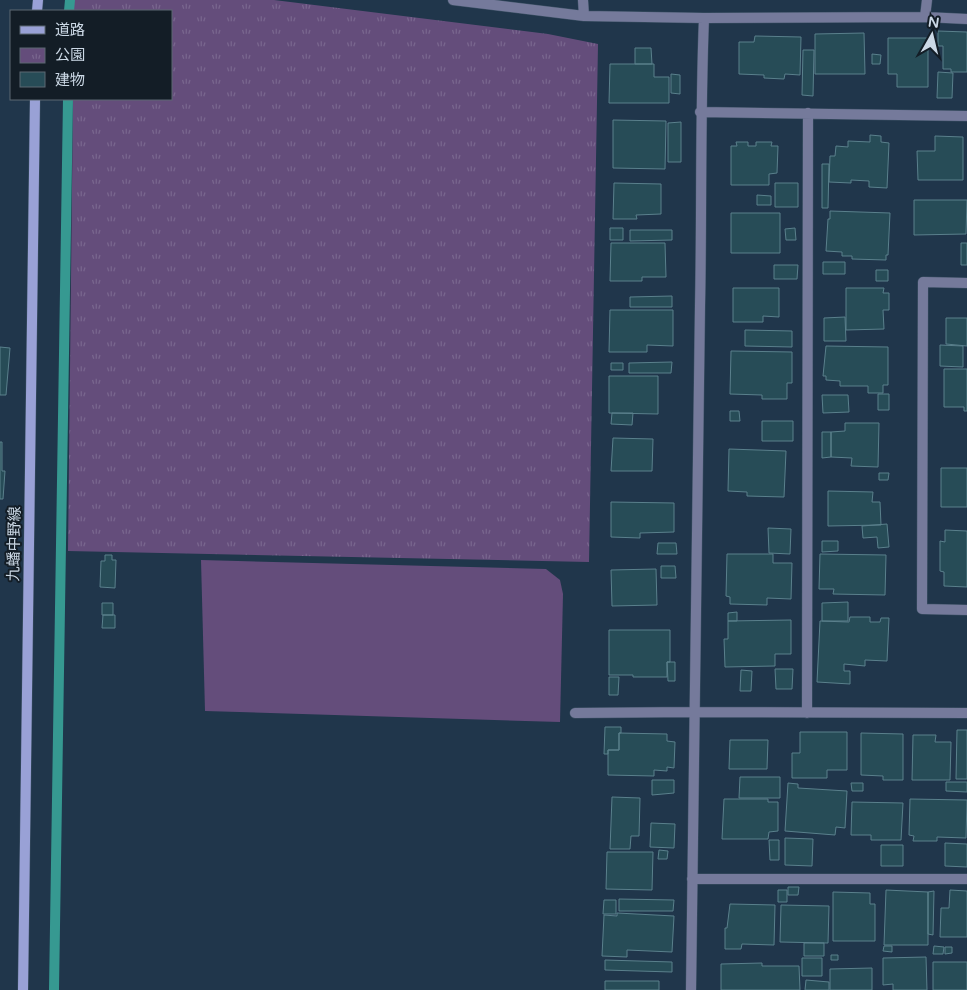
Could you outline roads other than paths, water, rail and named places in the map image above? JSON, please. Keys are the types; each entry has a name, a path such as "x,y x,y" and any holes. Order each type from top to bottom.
{"main road":[{"name":"九蟠中野線","path":"23,990 35,100"}],"street":[{"path":"453,0 584,16 704,18 925,17 967,19"},
{"path":"583,0 584,16"},
{"path":"925,17 927,0"},
{"path":"691,990 693,712 702,205 700,112 704,18"},
{"path":"700,112 967,116"},
{"path":"807,713 808,113"},
{"path":"967,283 924,282 922,599 922,609 967,610"},
{"path":"575,713 967,714"},
{"path":"692,879 967,879"}],"waterway":[{"path":"69,10 70,0"},
{"path":"54,990 68,100"}]}
